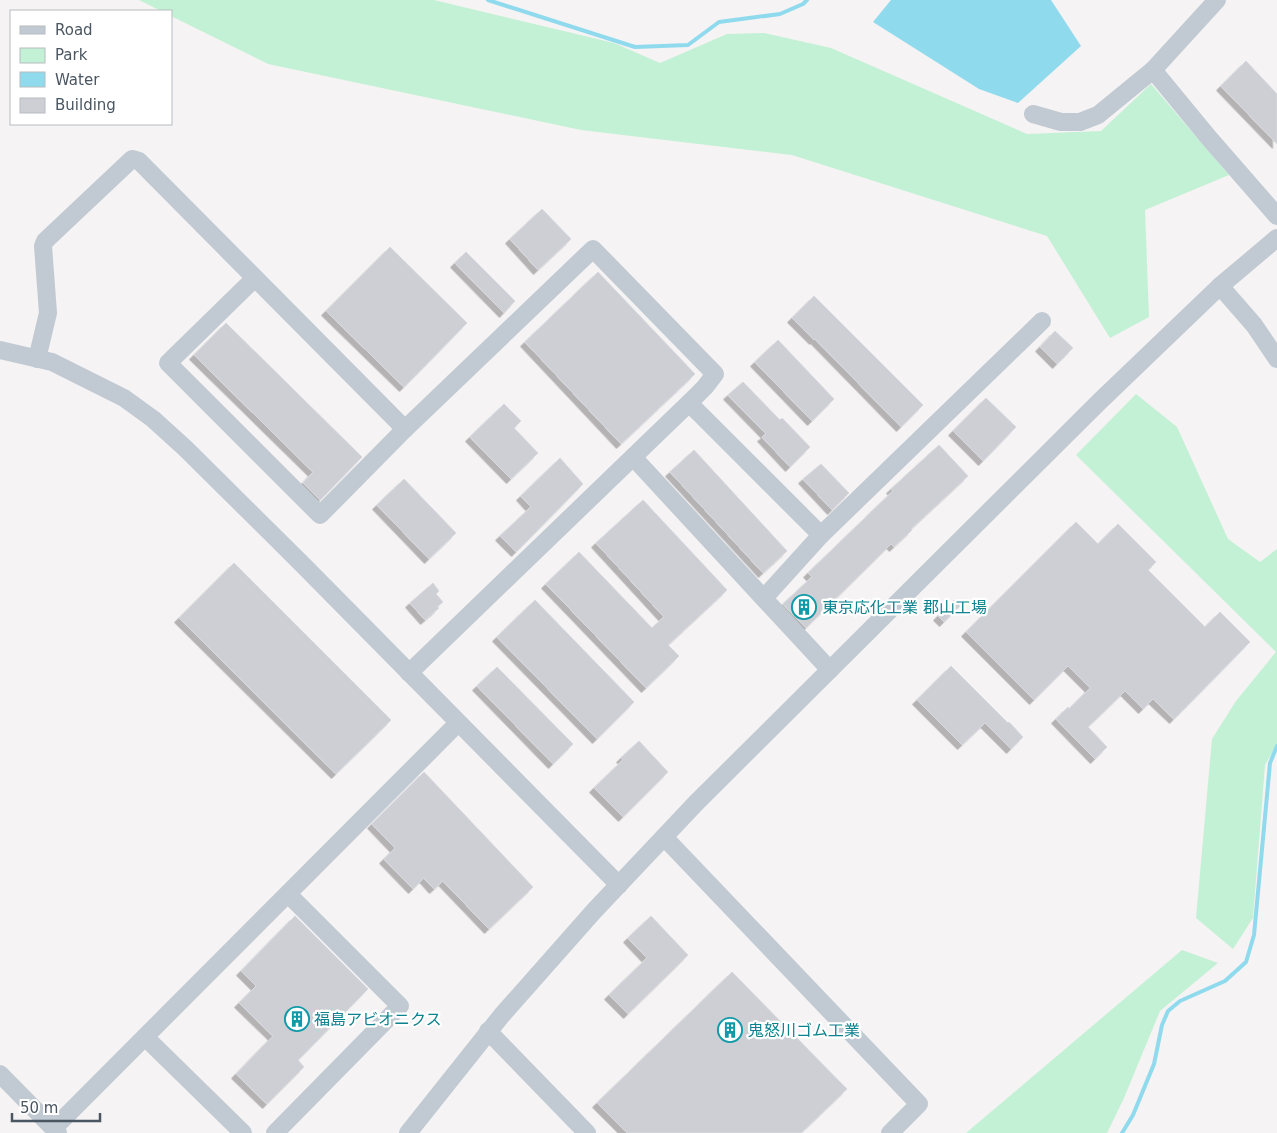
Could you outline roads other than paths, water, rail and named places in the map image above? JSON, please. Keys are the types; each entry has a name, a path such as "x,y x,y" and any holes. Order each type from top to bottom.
{"street":[{"path":"1033,114 1061,122 1080,122 1098,115 1153,70 1217,0"},
{"path":"1153,70 1277,216"},
{"path":"37,358 48,313 43,246 45,241 130,160 139,161 405,430"},
{"path":"408,1133 488,1031 618,885 664,837 1099,402 1220,286 1277,238"},
{"path":"255,278 168,363 320,515 405,430 593,249 715,374 705,387 633,458 409,673"},
{"path":"1220,286 1254,325 1277,359"},
{"path":"764,598 821,535 1042,321"},
{"path":"0,350 52,362 124,398 153,419 199,462 618,885"},
{"path":"689,403 821,535"},
{"path":"633,458 830,670"},
{"path":"0,1074 56,1131 145,1037 458,723"},
{"path":"664,837 919,1104 890,1133"},
{"path":"275,1133 400,1006 288,894"},
{"path":"488,1031 587,1133"},
{"path":"145,1037 243,1133"}],"water":[{"path":"891,0 1051,0 1081,46 1018,103 979,89 873,22"}],"waterway":[{"path":"488,0 635,47 688,45 719,22 780,14 803,4 807,0"},
{"path":"1122,1133 1133,1115 1154,1064 1162,1025 1168,1011 1180,1001 1225,981 1246,962 1254,935 1270,763 1277,746"}],"place":[{"name":"東京応化工業 郡山工場","path":"804,607"},
{"name":"福島アビオニクス","path":"297,1019"},
{"name":"鬼怒川ゴム工業","path":"730,1030"}]}
